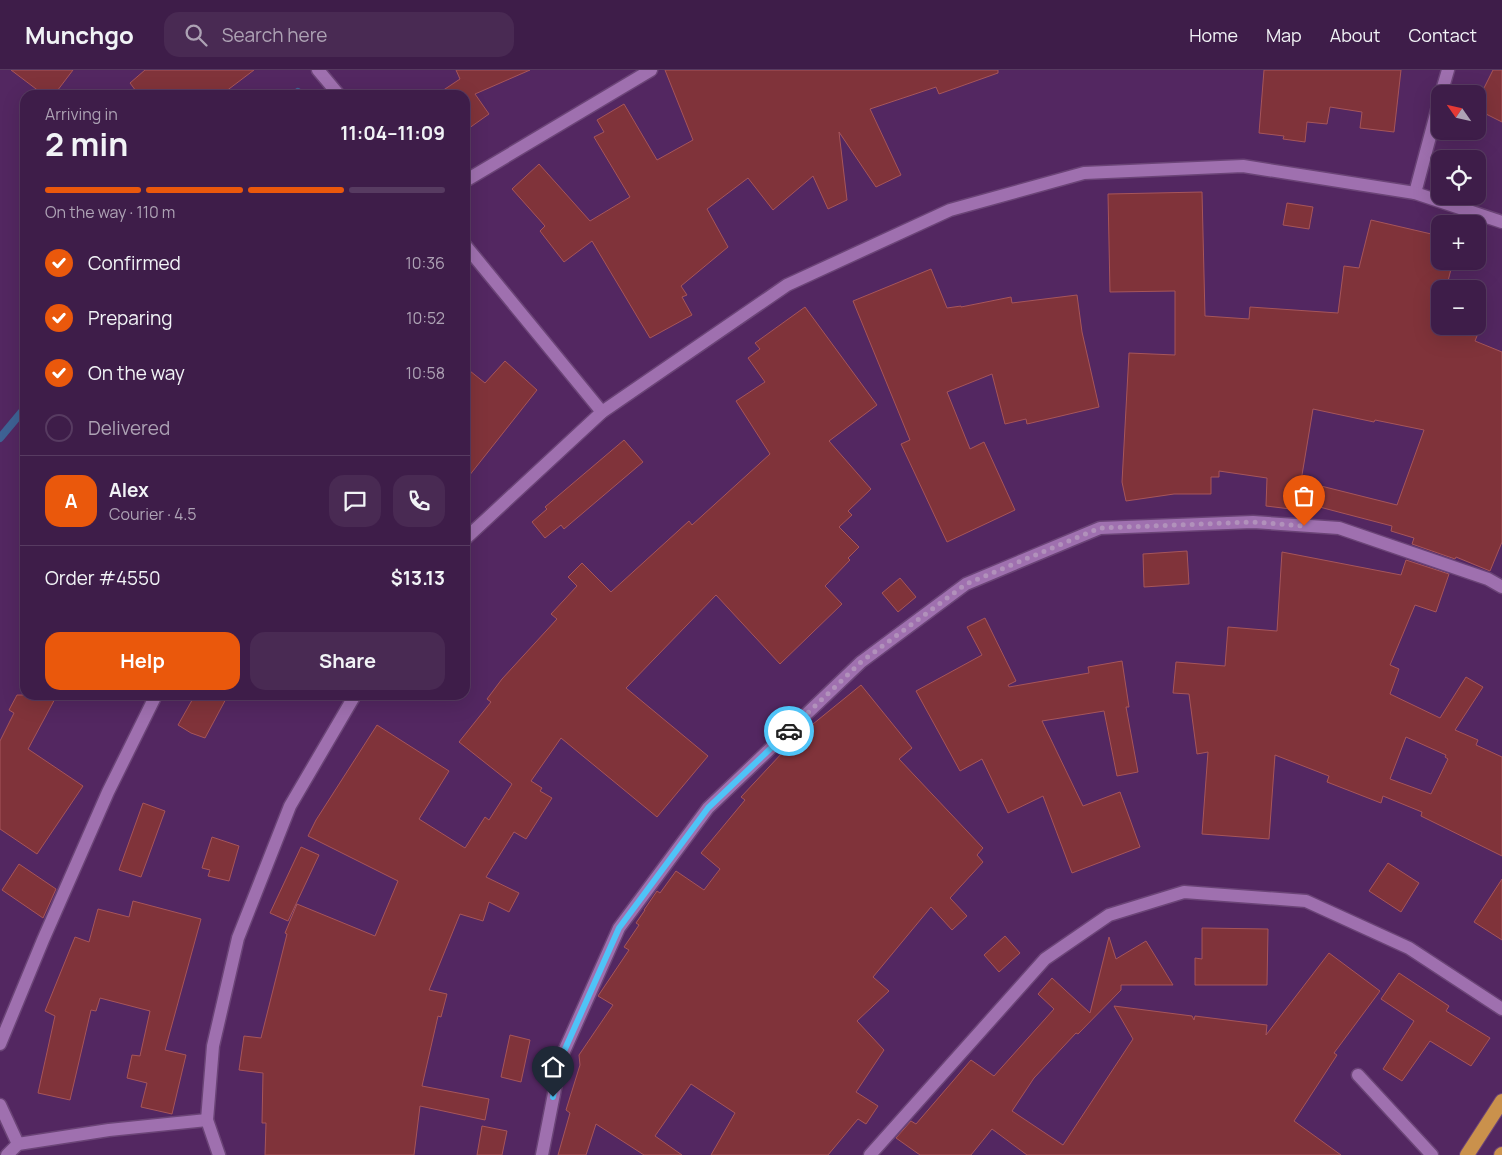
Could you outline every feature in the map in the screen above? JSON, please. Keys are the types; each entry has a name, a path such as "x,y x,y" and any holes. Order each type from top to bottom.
{"highway":[{"path":"1466,1155 1502,1101"}],"street":[{"path":"318,70 335,90"},
{"path":"470,178 651,70"},
{"path":"1444,85 1448,70"},
{"path":"1415,192 1431,132"},
{"path":"470,534 602,412 788,286 950,210 1084,172 1243,166 1415,192 1502,222"},
{"path":"470,252 602,412"},
{"path":"542,1155 561,1058 619,928 708,808 861,662 966,584 1100,528 1253,522 1338,528 1488,578 1502,587"},
{"path":"0,1044 108,792 154,700"},
{"path":"219,1155 207,1120 213,1046 238,938 290,806 352,700"},
{"path":"870,1155 1045,959 1109,915 1184,892 1306,901 1409,948 1502,1009"},
{"path":"1358,1075 1432,1155"},
{"path":"0,1105 18,1144"},
{"path":"7,1155 18,1144 110,1130 207,1120"}],"building":[{"path":"11,70 73,70 58,90 37,90"},
{"path":"145,70 254,70 228,90 135,90 130,83"},
{"path":"456,70 530,70 475,94 489,114 470,127 470,90 444,90 460,79"},
{"path":"665,70 998,70 998,73 939,94 936,87 870,109 901,175 876,187 839,132 847,200 828,209 813,176 773,210 748,178 707,209 728,247 681,286 687,295 682,297 692,315 650,338 592,241 564,262 540,231 545,226 512,189 539,164 590,221 630,197 594,137 604,132 597,120 624,104 657,160 693,140"},
{"path":"1264,70 1401,70 1394,132 1360,128 1362,112 1330,107 1327,124 1307,122 1305,142 1283,139 1284,136 1259,133"},
{"path":"1493,70 1502,70 1502,122 1486,114 1486,85"},
{"path":"1202,192 1205,316 1249,319 1250,307 1338,313 1344,266 1359,268 1371,220 1431,234 1431,270 1451,270 1448,280 1431,280 1431,335 1477,335 1475,341 1502,352 1502,542 1490,571 1456,557 1455,559 1412,544 1414,538 1391,531 1392,526 1308,504 1307,511 1266,506 1267,478 1219,471 1219,477 1211,477 1211,494 1174,494 1126,501 1122,482 1129,353 1175,355 1175,291 1110,292 1108,194","holes":["1313,409 1374,422 1375,420 1424,430 1397,505 1301,481"]},
{"path":"1287,203 1313,207 1309,229 1283,225"},
{"path":"931,269 947,308 1011,297 1012,303 1077,295 1082,332 1099,407 1027,424 1026,419 1005,424 992,374 947,392 970,449 984,442 1015,510 947,542 901,444 910,440 853,301"},
{"path":"805,307 877,405 829,441 871,489 848,511 852,515 839,527 859,547 848,558 850,560 825,586 842,604 780,664 716,595 626,688 708,756 657,817 561,738 531,781 542,788 540,791 552,798 526,839 514,832 486,877 519,893 509,912 489,902 483,921 460,914 429,990 447,994 441,1017 438,1016 422,1086 489,1099 485,1120 420,1106 414,1155 265,1155 266,1123 262,1123 263,1073 239,1070 244,1036 261,1038 287,934 285,933 297,904 375,936 398,881 308,836 316,820 377,725 449,771 419,819 465,848 485,817 489,820 512,784 459,742 491,702 487,699 502,679 557,619 551,614 577,586 568,577 582,563 611,592 689,521 692,525 770,454 736,401 765,382 748,358 760,349 755,343"},
{"path":"505,361 537,390 470,475 470,371 485,383"},
{"path":"624,440 643,462 564,529 561,525 545,538 532,522 547,509 545,507"},
{"path":"1187,551 1189,584 1144,587 1143,554"},
{"path":"1282,552 1401,575 1406,560 1449,574 1436,612 1415,605 1390,665 1399,669 1390,694 1440,718 1466,677 1483,687 1455,730 1478,740 1476,745 1502,757 1502,856 1421,816 1422,812 1383,796 1381,803 1327,782 1329,776 1275,755 1269,839 1202,834 1208,752 1197,754 1189,694 1173,693 1176,662 1225,666 1228,627 1277,631","holes":["1406,737 1446,755 1445,757 1448,759 1431,794 1390,779"]},
{"path":"900,578 916,597 898,612 882,593"},
{"path":"985,618 1016,681 1008,685 1009,687 1089,673 1088,667 1122,661 1129,707 1126,707 1138,772 1117,776 1104,711 1042,721 1083,806 1120,792 1140,847 1072,873 1043,796 1008,813 982,759 960,771 916,691 982,655 967,627"},
{"path":"861,685 912,748 899,759 983,848 977,855 983,862 950,898 967,916 952,930 931,907 873,977 889,991 857,1021 884,1050 856,1092 878,1106 866,1124 858,1119 828,1155 711,1155 735,1113 691,1084 655,1136 682,1155 644,1155 596,1124 586,1155 558,1155 570,1113 566,1110 580,1065 579,1055 613,1005 598,996 629,950 624,947 639,925 636,923 644,910 657,891 660,893 676,871 704,890 720,869 701,853 745,800 741,797 797,737"},
{"path":"17,695 20,695 20,700 54,700 28,749 83,786 37,854 0,829 0,741 14,713 9,710"},
{"path":"192,700 225,700 205,738 191,733 178,725"},
{"path":"143,803 165,811 141,877 119,870"},
{"path":"212,837 239,846 229,881 208,876 210,870 202,868"},
{"path":"301,847 319,855 288,921 270,913"},
{"path":"1388,863 1419,883 1401,912 1369,891"},
{"path":"19,864 56,889 43,918 2,890"},
{"path":"1502,879 1502,940 1474,922"},
{"path":"133,901 201,919 165,1050 186,1055 172,1114 141,1107 147,1083 127,1078 132,1055 140,1056 150,1011 100,998 96,1011 91,1010 70,1100 38,1093 55,1016 45,1011 75,937 89,942 98,909 129,917"},
{"path":"1202,928 1268,929 1267,985 1195,985 1195,958 1202,959"},
{"path":"1005,936 1020,953 999,972 984,955"},
{"path":"1109,937 1116,959 1146,941 1173,985 1121,985 1121,990 1078,1034 1076,1033 1034,1078 1012,1111 1063,1145 1133,1039 1114,1006 1192,1016 1194,1020 1195,1016 1267,1025 1266,1035 1329,953 1380,991 1334,1053 1337,1055 1294,1121 1341,1155 1027,1155 992,1129 971,1155 920,1155 896,1138 911,1121 916,1124 971,1060 994,1076 1054,1009 1038,994 1052,978 1090,1013"},
{"path":"1399,973 1449,1006 1446,1011 1490,1038 1471,1066 1430,1041 1402,1081 1383,1069 1414,1021 1381,999"},
{"path":"510,1035 530,1040 521,1082 501,1077"},
{"path":"482,1126 507,1131 502,1155 477,1155"}],"waterway":[{"path":"0,438 20,414"}],"way so far":[{"path":"789,731 861,662 966,584 1100,528 1253,522 1304,526"}],"route":[{"path":"553,1097 561,1058 619,928 708,808 789,731"}]}
